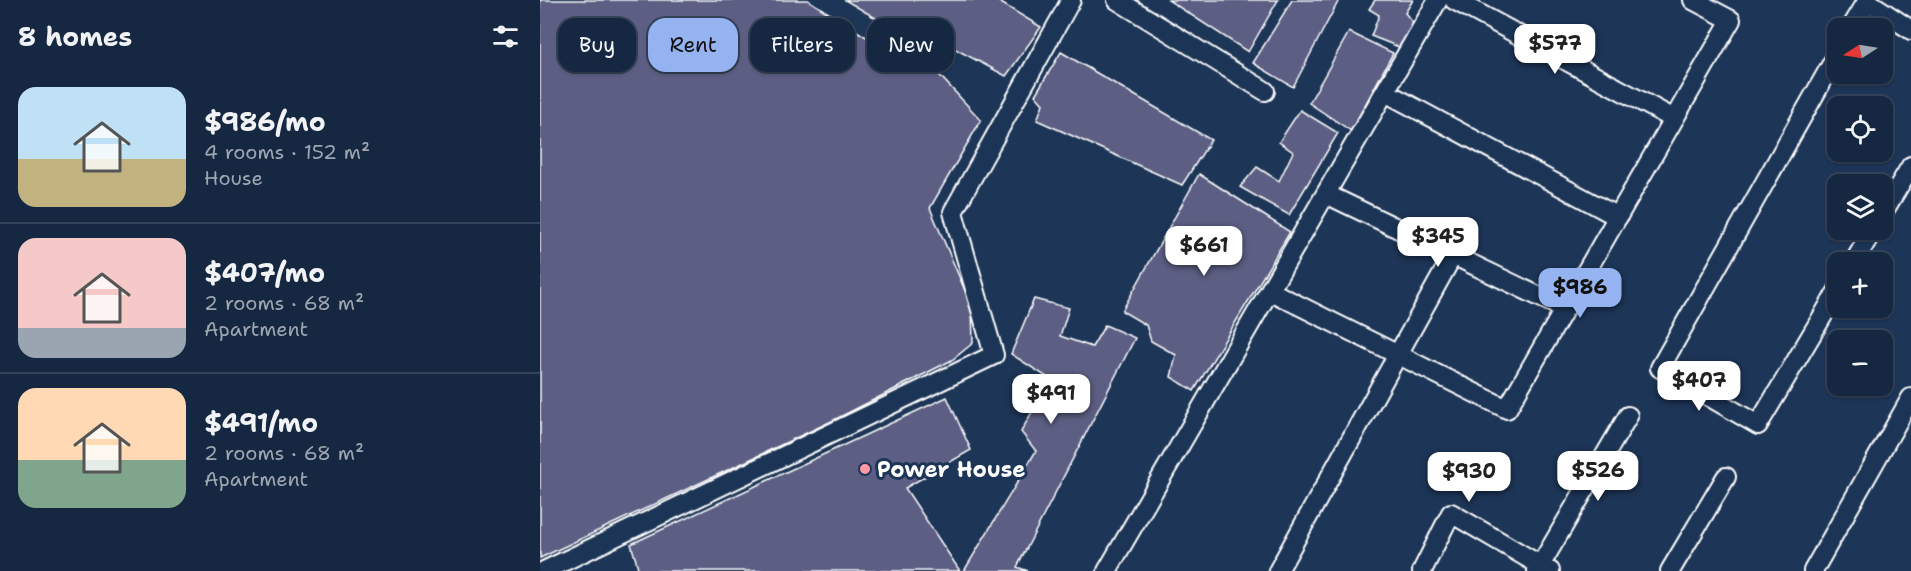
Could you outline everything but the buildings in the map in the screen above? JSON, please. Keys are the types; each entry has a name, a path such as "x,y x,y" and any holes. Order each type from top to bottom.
{"street":[{"path":"544,571 994,355 953,212 1071,0"},
{"path":"1117,0 1265,91"},
{"path":"1107,571 1438,0"},
{"path":"1454,0 1674,119"},
{"path":"1270,291 1507,410 1731,20 1693,0"},
{"path":"1857,18 1867,1 1911,30"},
{"path":"1827,72 1660,368 1758,425 1827,309"},
{"path":"1385,92 1618,217"},
{"path":"1893,196 1911,166"},
{"path":"1326,194 1565,309"},
{"path":"1278,571 1453,255"},
{"path":"1813,571 1911,398"},
{"path":"1422,571 1451,513 1543,569 1628,416"},
{"path":"1670,571 1726,477"}],"place":[{"name":"Power House","path":"865,469"}]}
